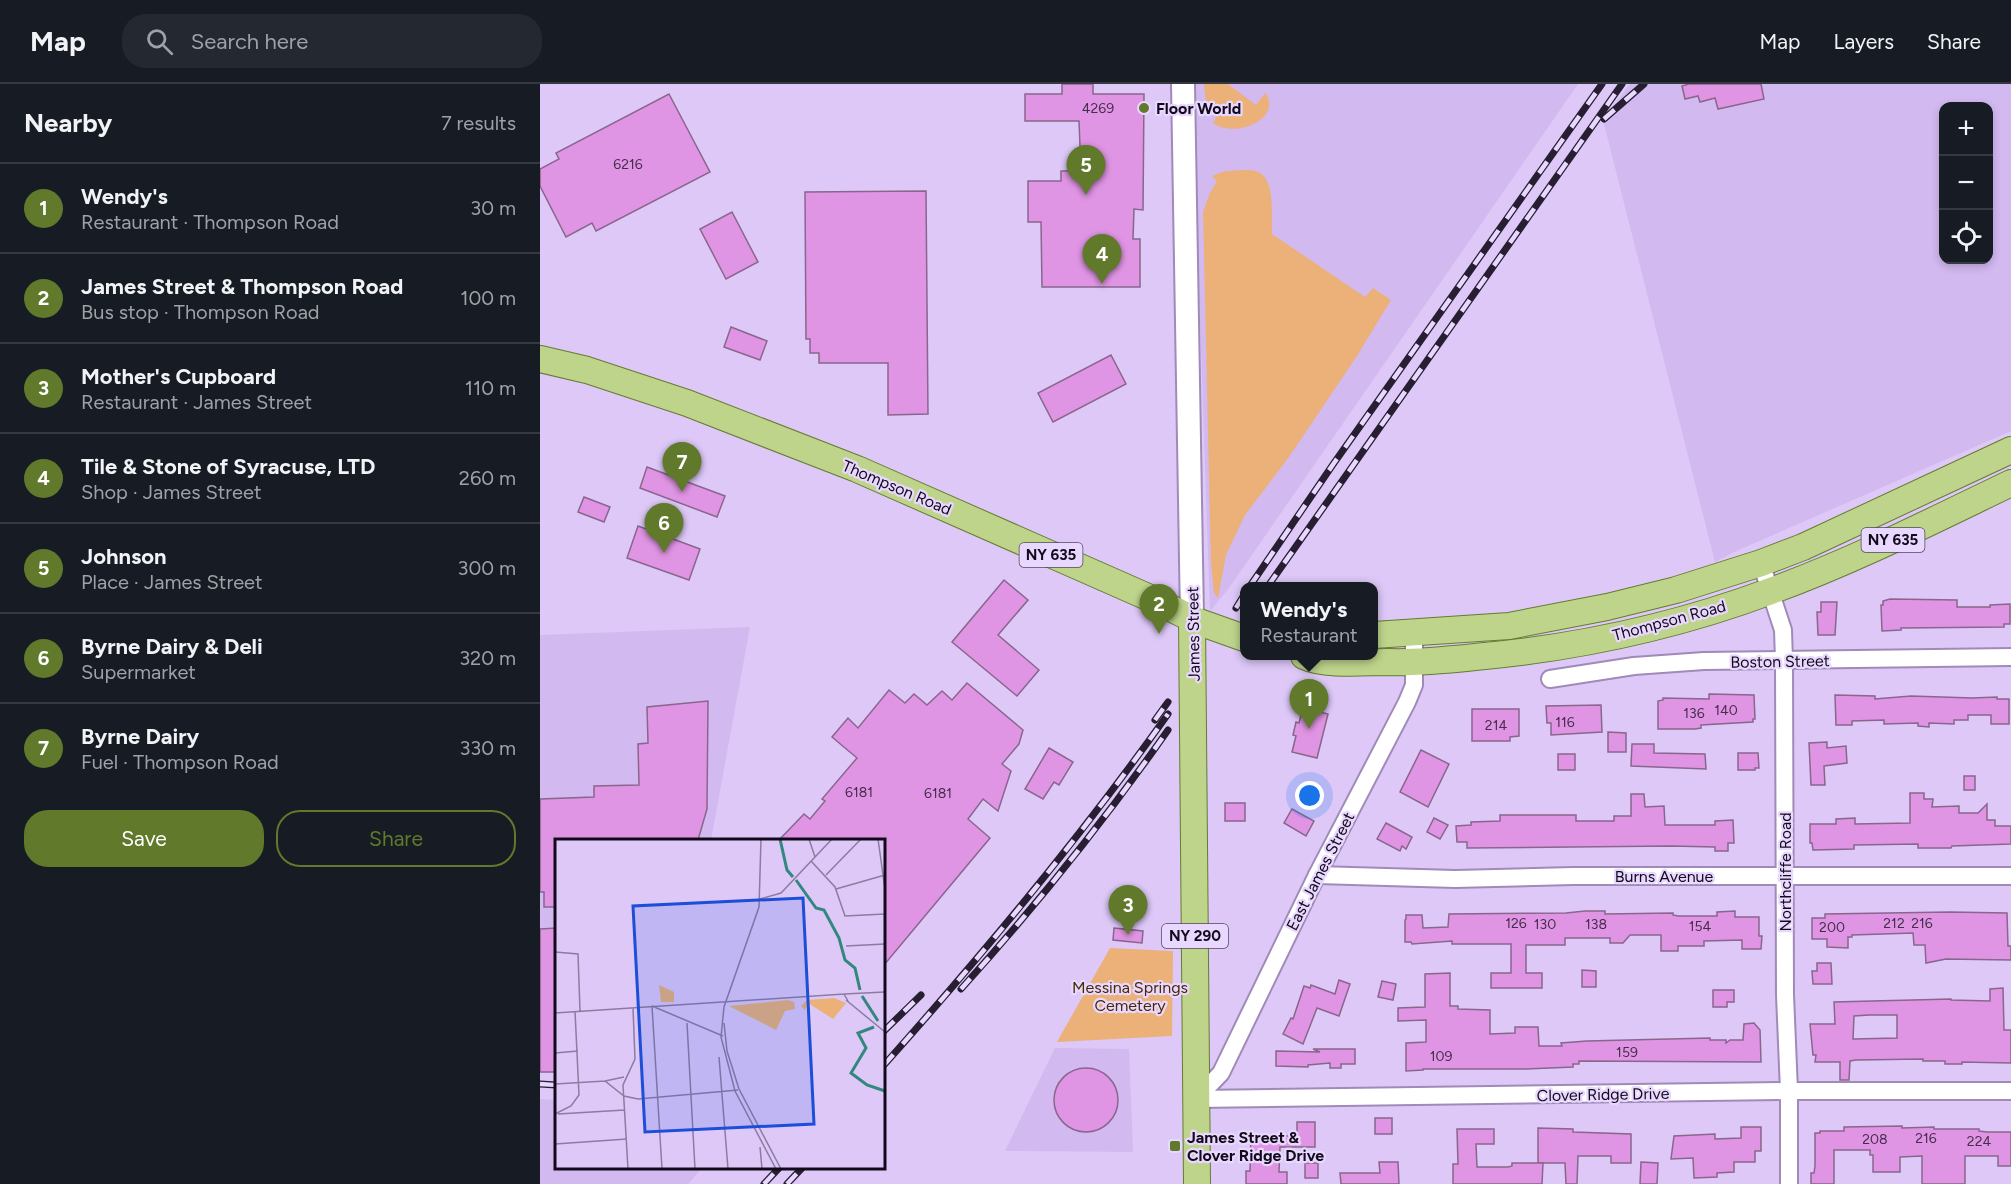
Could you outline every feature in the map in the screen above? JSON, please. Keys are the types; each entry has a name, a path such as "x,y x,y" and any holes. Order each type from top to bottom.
{"main road":[{"name":"James Street","path":"1183,84 1192,619 1197,1184"},
{"name":"Thompson Road","path":"540,359 587,370 687,403 857,469 1150,598 1192,619 1240,637"},
{"name":"Thompson Road","path":"1378,635 1509,626 1607,607 1676,590 1803,547 2011,450"},
{"name":"Thompson Road","path":"1326,660 1415,663 1509,654 1610,636 1697,615 1772,591 1892,540 2011,483"}],"street":[{"name":"Northcliffe Road","path":"1761,563 1783,630 1785,661 1785,995 1789,1091 1789,1184"},
{"name":"East James Street","path":"1196,1098 1221,1073 1317,875 1414,685 1414,634"},
{"name":"Boston Street","path":"1550,679 1646,665 1704,661 2011,657"},
{"name":"Burns Avenue","path":"1317,875 1455,879 1573,876 2011,876"},
{"name":"Clover Ridge Drive","path":"1196,1098 1789,1091 2011,1091"}],"shaded area":[{"path":"1192,84 1578,84 1229,588 1210,611"},
{"path":"1630,84 2011,84 2011,431 1715,562 1603,120"},
{"path":"750,627 711,839 555,839 555,1071 540,1071 540,635"},
{"path":"1055,1048 1129,1049 1133,1152 1005,1151"},
{"path":"540,1099 555,1100 555,1169 701,1169 688,1184 540,1184"}],"green space":[{"path":"1204,84 1228,84 1256,105 1265,93 1269,102 1268,110 1263,118 1245,127 1223,128 1213,123 1216,117 1206,104"},
{"path":"1250,170 1264,176 1270,190 1272,234 1365,297 1373,288 1391,300 1357,356 1289,457 1245,515 1226,555 1218,598 1214,593 1211,564 1203,212 1217,181 1212,176 1225,171"},
{"name":"Messina Springs Cemetery","path":"1110,948 1173,951 1172,1036 1057,1042"}],"building":[{"path":"1062,84 1093,84 1093,94 1144,94 1143,210 1134,209 1133,239 1140,239 1140,287 1042,287 1041,222 1028,222 1028,181 1061,181 1061,171 1081,171 1079,121 1025,121 1025,94 1062,94"},
{"path":"1689,84 1761,84 1764,99 1718,109 1715,98 1700,102 1698,96 1685,99 1682,86"},
{"path":"669,94 710,172 596,231 592,223 566,237 540,186 540,169 559,159 556,153"},
{"path":"926,191 928,414 888,415 888,363 819,363 819,353 810,353 810,339 806,339 805,192"},
{"path":"732,212 758,262 726,279 700,229"},
{"path":"731,327 767,341 760,360 724,347"},
{"path":"1111,355 1126,384 1053,422 1038,393"},
{"path":"647,467 725,496 717,517 640,488"},
{"path":"584,497 610,507 604,522 578,512"},
{"path":"638,526 700,549 689,580 627,558"},
{"path":"1004,580 1028,600 998,635 1039,670 1017,696 952,642"},
{"path":"1890,599 1957,600 1957,607 1990,607 1990,605 2010,604 2010,624 2004,624 2004,627 1901,628 1901,630 1882,631 1881,605 1883,601"},
{"path":"1821,602 1837,602 1835,635 1818,635 1817,612 1821,612"},
{"path":"967,683 1023,730 1019,744 1002,764 1011,771 998,811 983,799 968,819 990,838 885,964 885,839 780,839 804,814 810,819 825,801 822,799 857,758 832,737 848,718 858,728 889,690 905,703 914,694 927,705 942,691 952,700"},
{"path":"1709,694 1754,695 1755,719 1753,722 1701,725 1701,728 1695,729 1658,729 1658,701 1663,698 1709,699"},
{"path":"1835,695 1875,696 1875,699 1911,696 2009,699 2009,724 1991,724 1991,715 1968,715 1968,720 1954,720 1954,724 1929,723 1929,727 1918,726 1918,723 1884,724 1884,720 1852,721 1852,725 1836,725"},
{"path":"708,701 707,809 698,839 555,839 555,907 544,907 544,892 540,892 540,799 594,797 594,786 639,785 638,744 648,743 647,707"},
{"path":"1601,705 1602,732 1551,735 1551,723 1547,723 1546,706"},
{"path":"1303,708 1328,714 1317,758 1292,752 1296,736 1293,735 1296,722 1299,723"},
{"path":"1472,709 1519,709 1519,736 1510,737 1510,741 1472,741"},
{"path":"1608,732 1626,733 1626,752 1608,752"},
{"path":"1827,742 1827,748 1846,746 1847,763 1824,766 1825,785 1811,785 1809,743"},
{"path":"1632,744 1654,744 1654,753 1705,754 1706,769 1631,766"},
{"path":"1049,748 1073,762 1059,785 1054,782 1043,799 1025,789"},
{"path":"1421,750 1449,764 1428,807 1400,792"},
{"path":"1738,753 1758,753 1759,768 1738,770"},
{"path":"1558,754 1575,754 1575,770 1558,770"},
{"path":"1964,776 1975,776 1975,790 1964,790"},
{"path":"1910,793 1924,793 1924,799 1933,799 1932,807 1959,806 1959,813 1978,813 1987,804 1987,820 1995,820 1995,826 2011,826 2011,844 1952,846 1951,848 1918,848 1918,844 1854,845 1854,849 1813,850 1812,843 1810,843 1810,824 1836,824 1836,819 1855,818 1855,824 1910,823"},
{"path":"1631,794 1644,794 1645,807 1664,806 1665,825 1715,825 1715,821 1733,820 1734,843 1728,843 1728,851 1715,851 1715,847 1671,846 1467,848 1467,842 1457,842 1456,826 1471,825 1471,822 1500,821 1500,815 1576,815 1576,821 1614,821 1614,816 1631,816"},
{"path":"1225,803 1245,803 1245,821 1225,821"},
{"path":"1292,809 1314,821 1306,836 1284,823"},
{"path":"1434,818 1448,825 1440,839 1427,832"},
{"path":"1386,823 1412,837 1406,849 1402,846 1400,851 1377,839"},
{"path":"1605,911 1605,914 1673,913 1678,916 1717,916 1717,912 1735,911 1735,917 1759,917 1759,936 1762,936 1761,949 1742,949 1742,940 1704,941 1704,946 1678,946 1678,951 1661,951 1661,935 1630,935 1623,943 1610,943 1610,938 1565,938 1565,945 1526,945 1526,973 1542,973 1542,988 1491,988 1491,973 1511,973 1511,944 1452,944 1452,941 1412,944 1405,942 1406,915 1422,915 1423,928 1448,927 1449,914"},
{"path":"2007,913 2008,946 2011,946 2011,960 1946,959 1926,963 1925,945 1914,945 1913,933 1852,935 1848,937 1848,948 1827,947 1827,939 1812,939 1812,918 1825,918 1825,914"},
{"path":"555,928 555,1072 540,1072 540,929"},
{"path":"1114,928 1143,931 1142,943 1113,940"},
{"path":"1817,963 1831,963 1832,984 1813,984 1812,971 1817,971"},
{"path":"1582,970 1596,971 1596,987 1582,987"},
{"path":"1450,973 1450,1006 1458,1006 1458,1009 1490,1010 1490,1034 1515,1033 1515,1027 1538,1027 1539,1046 1562,1046 1561,1043 1587,1041 1710,1038 1710,1040 1726,1040 1726,1043 1730,1040 1743,1040 1744,1024 1754,1023 1760,1030 1761,1062 1579,1061 1579,1064 1573,1064 1573,1067 1406,1071 1406,1043 1426,1042 1426,1020 1398,1021 1398,1008 1425,1007 1425,974"},
{"path":"1339,980 1350,984 1339,1016 1317,1008 1303,1044 1283,1034 1291,1018 1293,1019 1304,986 1310,988 1311,985 1335,994"},
{"path":"1382,981 1396,984 1393,1000 1378,997"},
{"path":"2003,988 2004,1030 2011,1030 2011,1063 1945,1064 1945,1061 1923,1061 1923,1059 1856,1060 1850,1061 1849,1080 1840,1080 1840,1062 1815,1062 1816,1055 1813,1055 1810,1024 1835,1024 1834,1002 1951,999 1990,1001 1990,989","holes":["1897,1015 1897,1038 1853,1039 1854,1016"]},
{"path":"1713,990 1734,990 1734,1002 1727,1002 1727,1007 1713,1007"},
{"path":"1313,1049 1355,1049 1355,1064 1341,1064 1341,1068 1330,1068 1330,1063 1308,1065 1308,1067 1276,1066 1276,1051 1320,1052"},
{"path":"1080,1068 1092,1068 1109,1077 1116,1088 1118,1100 1116,1112 1109,1123 1092,1132 1080,1132 1068,1127 1059,1118 1054,1106 1054,1094 1059,1082 1068,1073"},
{"path":"1375,1118 1392,1118 1392,1134 1375,1134"},
{"path":"1297,1122 1315,1122 1315,1147 1280,1147 1279,1172 1287,1172 1287,1184 1246,1184 1246,1171 1250,1171 1251,1135 1297,1136"},
{"path":"1902,1126 1902,1128 1934,1127 1934,1129 2011,1132 2011,1166 1998,1166 1998,1156 1965,1156 1965,1184 1922,1184 1922,1156 1900,1157 1900,1172 1873,1172 1873,1155 1870,1155 1870,1150 1834,1150 1834,1184 1811,1184 1811,1173 1814,1173 1815,1166 1815,1133 1844,1131 1844,1127"},
{"path":"1741,1127 1761,1127 1761,1151 1755,1151 1755,1162 1734,1162 1734,1172 1717,1173 1717,1177 1694,1178 1693,1158 1671,1159 1674,1136 1715,1134 1715,1139 1741,1138"},
{"path":"1538,1128 1631,1134 1631,1163 1611,1163 1611,1156 1578,1156 1577,1184 1566,1184 1565,1163 1538,1163"},
{"path":"1457,1129 1494,1129 1494,1144 1476,1144 1477,1167 1508,1167 1512,1166 1512,1163 1543,1163 1542,1184 1453,1184 1453,1164 1458,1164"},
{"path":"1379,1162 1398,1162 1399,1184 1341,1184 1340,1173 1380,1173"},
{"path":"1641,1162 1658,1163 1657,1184 1640,1184"},
{"path":"1305,1163 1318,1163 1318,1178 1305,1178"}],"railway":[{"path":"1253,582 1602,84"},
{"path":"1271,582 1622,84"},
{"path":"1604,119 1644,84"},
{"path":"1236,608 1240,602"},
{"path":"1155,720 1168,702"},
{"path":"885,1064 1031,894 1168,714"},
{"path":"961,989 1069,862 1168,730"},
{"path":"885,1030 921,995"},
{"path":"540,1084 555,1085"},
{"path":"764,1184 778,1169"},
{"path":"787,1184 801,1169"}],"place":[{"name":"Floor World","path":"1144,108"},
{"name":"Johnson","path":"1086,195"},
{"name":"Tile & Stone of Syracuse, LTD","path":"1102,284"},
{"name":"Byrne Dairy","path":"682,492"},
{"name":"Byrne Dairy & Deli","path":"664,553"},
{"name":"James Street & Thompson Road","path":"1159,634"},
{"name":"Wendy's","path":"1309,729"},
{"name":"Mother's Cupboard","path":"1128,935"},
{"name":"James Street & Clover Ridge Drive","path":"1175,1146"}]}
